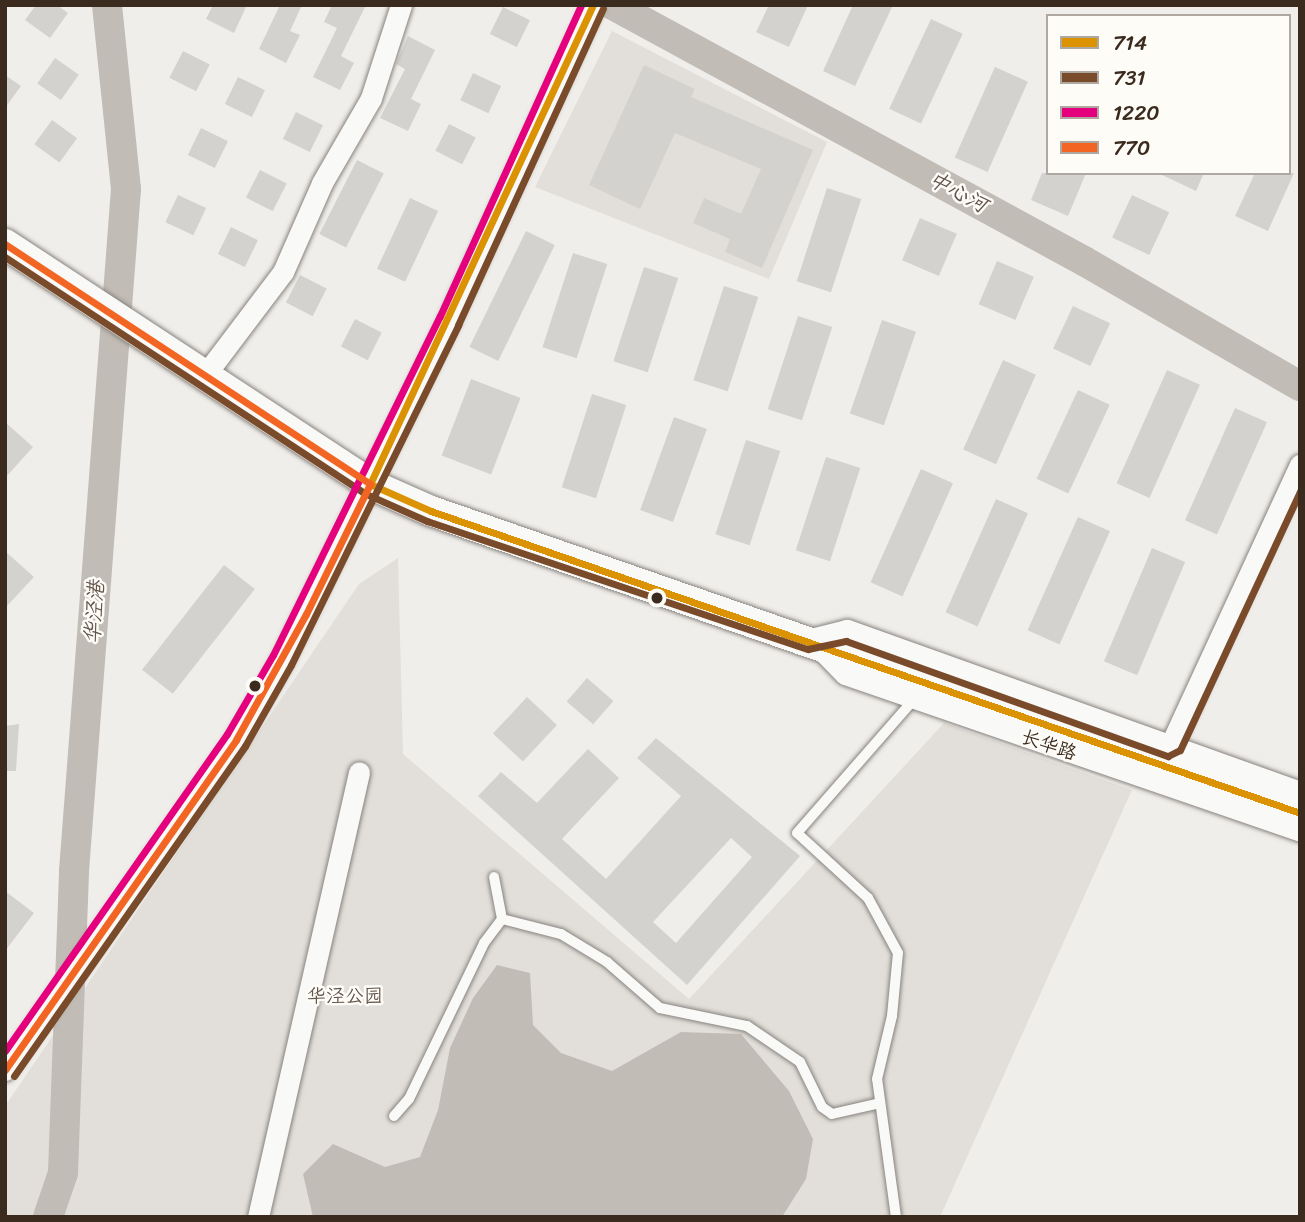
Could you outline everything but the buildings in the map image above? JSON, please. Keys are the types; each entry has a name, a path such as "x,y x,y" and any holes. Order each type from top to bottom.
{"street":[{"path":"205,375 283,272 322,183 371,98 401,5"},
{"path":"5,1070 236,740 306,614 370,484 590,13"},
{"name":"长华路","path":"5,244 370,484 431,511 811,639 1156,750 1300,792"},
{"path":"1156,750 1300,465"},
{"name":"长华路","path":"811,639 845,674 1300,831"},
{"name":"长华路","path":"1156,750 1300,813"},
{"path":"258,1217 359,772"}],"lane":[{"path":"896,1217 877,1079 892,1016 898,953 868,898 797,833 915,698"},
{"path":"394,1116 409,1099 485,943 502,919 494,877"},
{"path":"502,919 561,934 607,961 660,1008 747,1026 800,1062 822,1107 832,1114 880,1103"}],"shaded area":[{"path":"612,31 827,142 769,279 535,187"},
{"path":"497,965 530,973 533,1025 561,1053 612,1071 681,1032 741,1034 789,1091 813,1139 806,1179 782,1217 313,1217 303,1174 333,1144 385,1167 420,1157 438,1110 450,1048 473,998"}],"green space":[{"name":"华泾公园","path":"398,558 403,754 689,999 944,723 1132,790 940,1217 5,1217 5,1106 359,584"}],"waterway":[{"name":"华泾港","path":"48,1217 63,1173 74,871 126,189 107,5"},
{"name":"中心河","path":"613,5 1084,261 1300,386"}],"transit line":[{"name":"1220","path":"5,1051 227,734 273,655 440,316 581,5"},
{"name":"714","path":"370,484 593,5"},
{"name":"731","path":"14,1076 245,746 291,665 458,325 603,9"},
{"name":"770","path":"5,244 370,484 306,614 236,740 5,1070"},
{"name":"731","path":"5,257 364,493 427,521 808,649 846,641 1168,756 1180,750 1300,491"},
{"name":"714","path":"370,484 431,511 1300,813"}]}
